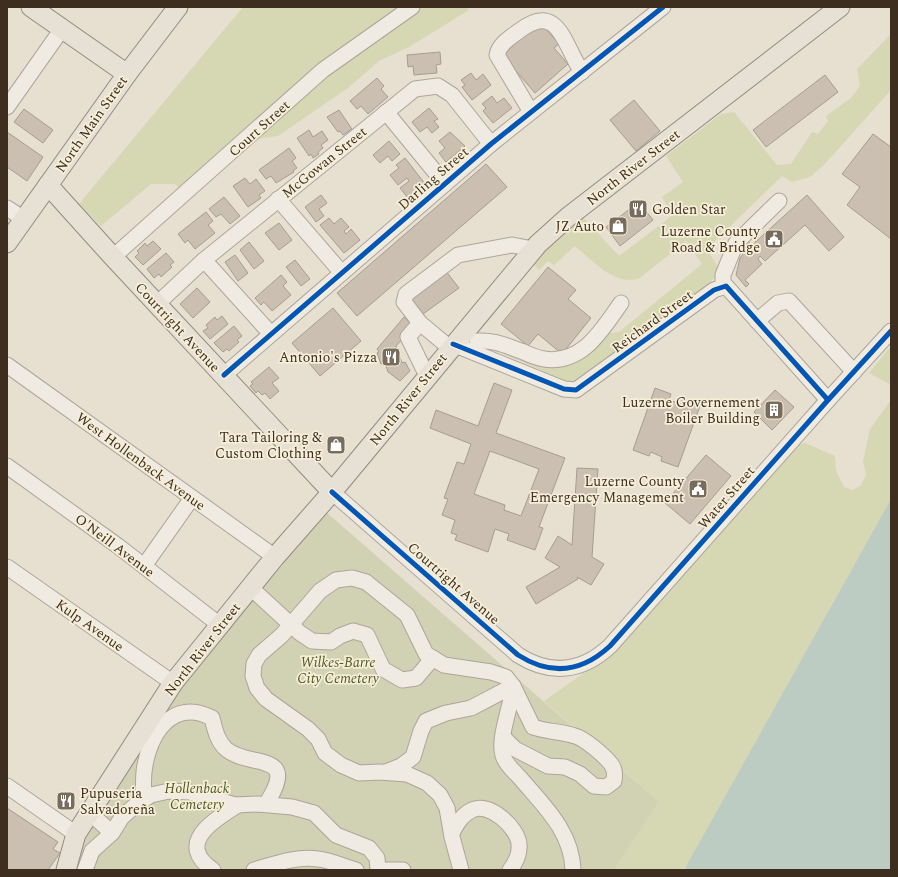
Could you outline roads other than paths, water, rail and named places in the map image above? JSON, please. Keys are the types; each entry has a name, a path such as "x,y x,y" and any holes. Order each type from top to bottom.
{"main road":[{"path":"31,7 127,74"},
{"name":"North Main Street","path":"7,243 127,74 178,7"},
{"name":"North River Street","path":"66,870 76,834 173,682 221,626 275,557 332,492 451,346 472,341 533,249 568,216 834,9"},
{"name":"Courtright Avenue","path":"48,185 112,257 332,492"}],"street":[{"name":"Court Street","path":"112,257 323,70 412,7"},
{"name":"Darling Street","path":"224,375 491,144 663,7"},
{"path":"531,112 497,55 501,46 529,22 543,18 552,22 562,33 582,72"},
{"path":"7,107 62,29"},
{"name":"McGowan Street","path":"157,304 204,260 415,89 438,86 452,94 491,144"},
{"path":"386,112 445,184"},
{"path":"278,199 342,273"},
{"path":"779,201 736,243 723,275 723,287 726,286 828,400"},
{"path":"7,208 24,219"},
{"path":"451,346 420,323 404,302 406,294 458,255 512,245 533,249"},
{"path":"204,260 272,334"},
{"name":"Reichard Street","path":"472,341 564,389 576,390 714,290 723,287"},
{"path":"757,321 778,303 789,301 854,372"},
{"path":"472,341 492,340 544,359 559,360 578,353 598,336 621,303"},
{"path":"420,323 408,337 427,376"},
{"name":"Water Street","path":"571,668 592,660 610,646 891,331"},
{"name":"West Hollenback Avenue","path":"7,366 275,557"},
{"name":"O'Neill Avenue","path":"7,466 144,566 221,626"},
{"name":"Courtright Avenue","path":"332,492 515,652 528,661 543,667 556,669 571,668"},
{"path":"144,566 192,498"},
{"name":"Kulp Avenue","path":"7,567 173,682"},
{"path":"461,870 452,833 448,808 440,795 426,783 407,774 386,772 359,773 341,765 325,753 318,739 308,729 266,699 257,688 253,676 254,664 259,655 272,645 320,591 336,580 352,578 366,582 407,615 426,654 444,665 496,673 506,677 513,686 533,727 545,732 566,733 577,736 612,764 615,773 614,781 606,787 594,786 580,774 565,767 548,766 531,758 516,749 502,737"},
{"path":"251,588 300,633 312,641 322,643 332,642 348,632 360,632 367,635 384,669 402,680 416,678 433,658"},
{"path":"386,772 401,766 414,757 421,731 426,721 446,713 471,708 513,686"},
{"path":"513,686 512,700 502,737 504,758 555,817 573,859 574,870"},
{"path":"144,800 144,772 148,752 156,735 167,720 182,713 200,711 212,718 217,736 225,748 234,754 262,761 273,768 278,774 278,784 266,804"},
{"path":"7,786 76,834"},
{"path":"85,870 92,851 112,833 122,818 151,795 169,791 183,792 238,805 266,804 292,807 314,813 336,835 368,848 377,858 378,870 403,870"},
{"path":"213,870 202,862 196,853 198,839 209,824 238,805"},
{"path":"452,833 458,821 473,809 485,809 497,814 509,823 519,842 519,855 510,870"},
{"path":"90,813 112,833"},
{"path":"254,870 280,862 305,858 319,859 356,870"}],"place":[{"name":"Golden Star","path":"638,209"},
{"name":"JZ Auto","path":"618,226"},
{"name":"Luzerne County Road & Bridge","path":"774,239"},
{"name":"Antonio's Pizza","path":"391,357"},
{"name":"Luzerne Governement Boiler Building","path":"774,410"},
{"name":"Tara Tailoring & Custom Clothing","path":"336,445"},
{"name":"Luzerne County Emergency Management","path":"698,489"},
{"name":"Pupuseria Salvadoreña","path":"66,801"}],"park label":[{"name":"Wilkes-Barre City Cemetery","path":"338,670"},
{"name":"Hollenback Cemetery","path":"197,796"}]}
